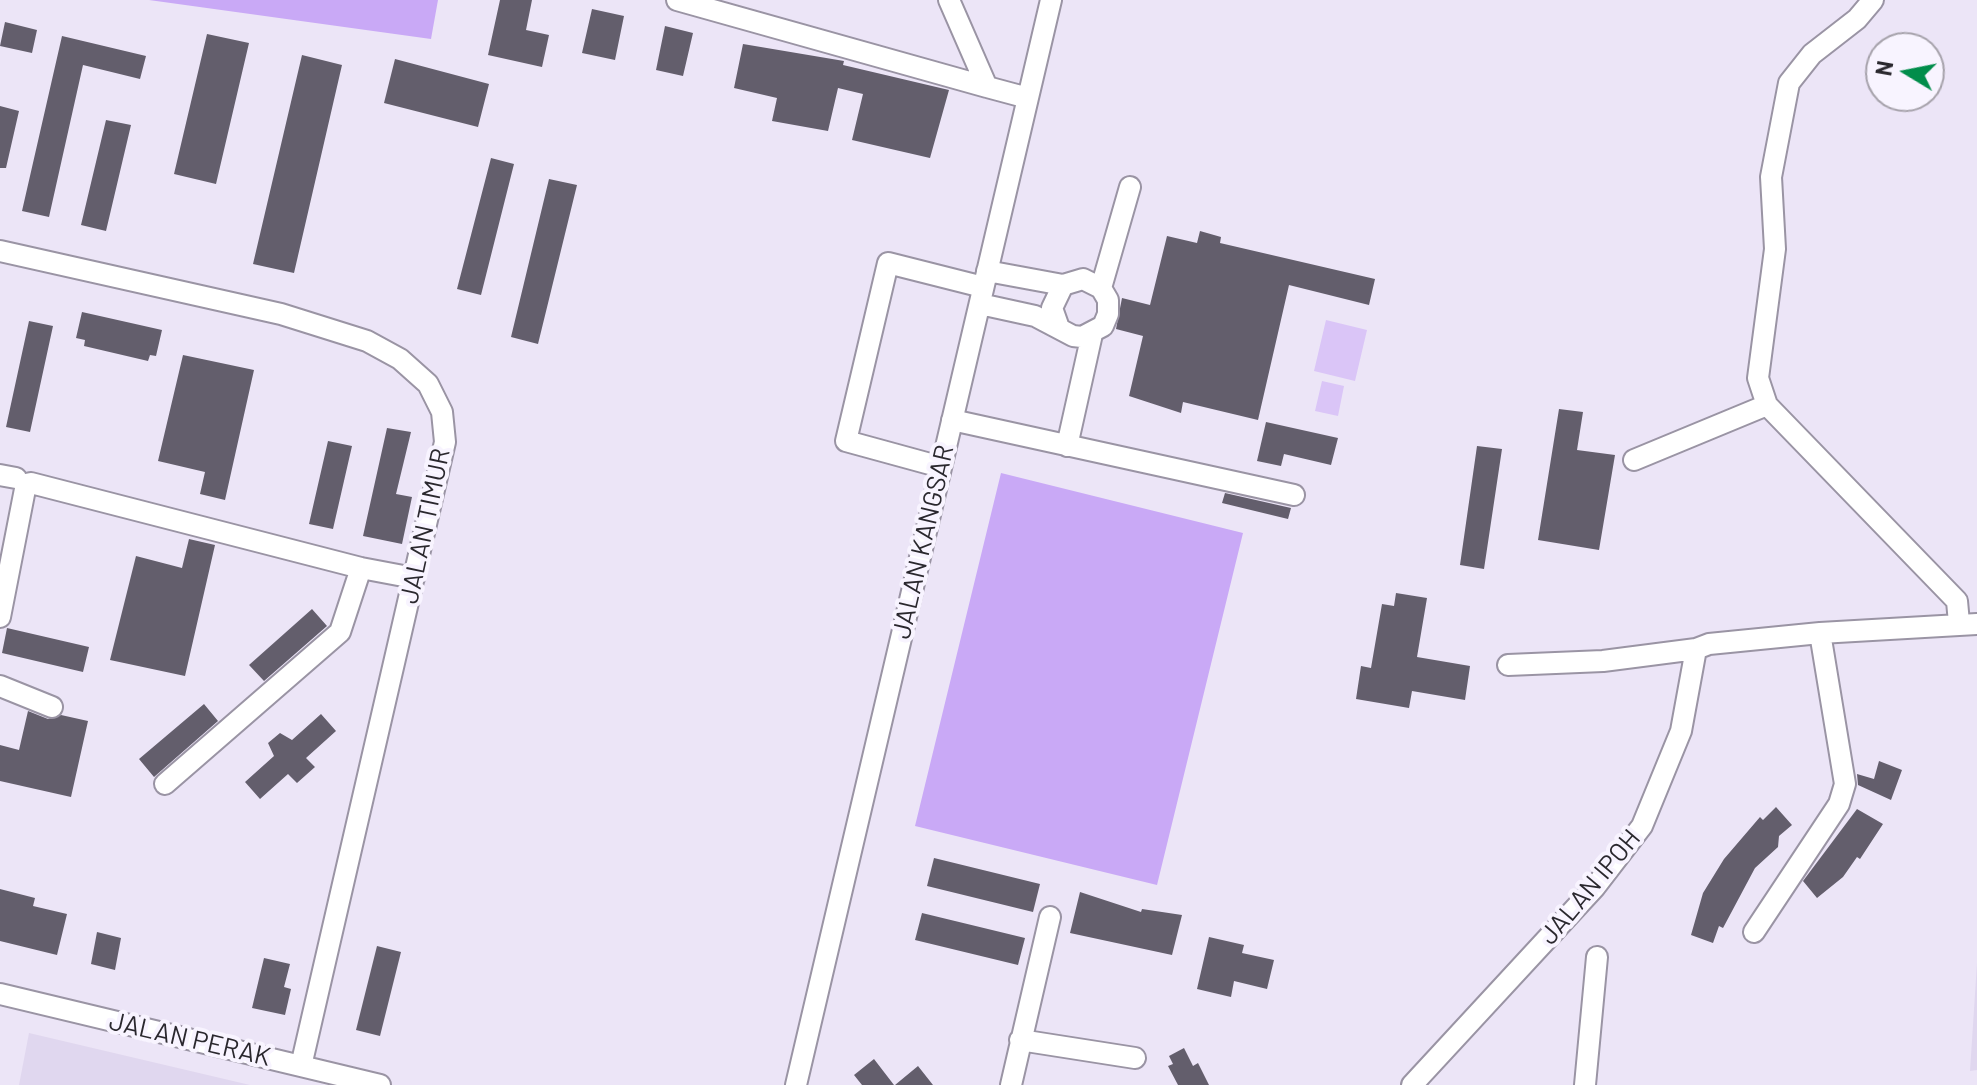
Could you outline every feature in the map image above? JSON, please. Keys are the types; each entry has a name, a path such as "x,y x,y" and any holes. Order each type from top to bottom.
{"street":[{"path":"677,0 1028,98"},
{"path":"949,0 987,87"},
{"name":"JALAN KANGSAR","path":"796,1085 1051,0"},
{"path":"1508,665 1603,661 1696,649 1709,644 1968,623 1957,601 1767,405 1758,378 1775,249 1771,177 1789,83 1812,54 1857,19 1873,0"},
{"path":"1101,288 1130,187"},
{"name":"JALAN TIMUR","path":"0,251 281,314 367,341 400,359 428,384 442,412 445,442 301,1066"},
{"path":"941,467 846,441 888,263 983,287 1058,325 1073,336 1092,334 1103,326 1108,314 1108,300 1101,288 1083,279 1063,285 983,287"},
{"path":"1058,325 1053,300 1063,285"},
{"path":"1067,446 1092,334"},
{"path":"1634,460 1767,405"},
{"path":"952,420 1294,495"},
{"path":"0,617 26,484 31,483 361,568 414,578"},
{"path":"165,784 340,632 361,568"},
{"path":"1754,932 1839,804 1845,784 1820,633"},
{"name":"JALAN IPOH","path":"1412,1085 1595,887 1642,826 1681,731 1696,649"},
{"path":"0,686 52,707"},
{"path":"1011,1085 1050,917"},
{"path":"1585,1085 1597,957"},
{"name":"JALAN PERAK","path":"0,994 380,1085"},
{"path":"1020,1040 1135,1058"}],"shaded area":[{"path":"149,0 438,0 431,39"},
{"path":"1326,320 1367,330 1355,381 1314,371"},
{"path":"1322,381 1344,386 1338,416 1315,411"},
{"path":"1001,473 1243,533 1157,885 915,826"},
{"path":"1977,963 1977,1070 1970,1071"},
{"path":"29,1033 250,1085 19,1085"}],"building":[{"path":"500,0 532,0 526,30 549,35 542,67 488,55"},
{"path":"592,9 624,16 615,60 582,53"},
{"path":"5,22 37,30 32,53 0,46"},
{"path":"665,26 693,33 683,76 656,70"},
{"path":"207,34 249,43 216,184 174,174"},
{"path":"62,36 146,56 140,79 83,65 49,217 22,211"},
{"path":"743,44 844,61 843,65 949,90 930,158 852,140 863,94 838,88 828,131 772,121 777,98 734,88"},
{"path":"302,55 342,65 294,273 253,264"},
{"path":"395,59 489,84 478,127 384,103"},
{"path":"0,106 19,111 6,168 0,168"},
{"path":"106,120 131,125 106,231 81,225"},
{"path":"491,158 514,164 481,295 457,289"},
{"path":"549,179 577,185 538,344 511,337"},
{"path":"1200,231 1221,237 1220,243 1375,279 1369,305 1289,285 1258,420 1183,402 1181,413 1129,396 1143,336 1116,329 1122,298 1150,305 1167,236 1197,243"},
{"path":"82,312 162,330 156,356 150,355 148,361 84,346 85,340 76,338"},
{"path":"29,321 53,326 30,432 6,427"},
{"path":"183,355 254,370 225,500 200,494 205,472 158,461"},
{"path":"1559,409 1583,412 1577,450 1615,455 1599,550 1538,540"},
{"path":"1266,422 1338,438 1331,465 1284,454 1281,466 1257,461"},
{"path":"387,428 411,432 396,494 412,497 402,544 363,536"},
{"path":"328,441 352,446 333,529 309,524"},
{"path":"1477,446 1502,449 1484,569 1460,565"},
{"path":"1225,493 1291,508 1288,519 1222,503"},
{"path":"189,539 215,545 185,676 110,660 136,556 182,568"},
{"path":"1396,593 1427,598 1417,657 1470,666 1465,700 1412,691 1409,708 1356,699 1361,666 1371,668 1382,604 1394,606"},
{"path":"312,609 327,626 264,681 249,665"},
{"path":"7,628 89,647 83,672 2,653"},
{"path":"204,704 218,721 154,777 139,759"},
{"path":"28,711 48,719 61,715 88,721 71,797 0,781 0,745 19,750"},
{"path":"321,714 336,731 306,758 315,767 297,783 288,774 260,799 245,782 274,756 268,743 280,733 292,740"},
{"path":"1879,761 1902,770 1891,800 1858,785 1857,774 1874,779"},
{"path":"1776,807 1792,825 1779,836 1778,847 1755,868 1723,928 1719,926 1713,943 1691,935 1703,893 1724,859 1760,817 1763,820"},
{"path":"1857,809 1883,824 1860,859 1857,857 1843,877 1817,898 1803,881"},
{"path":"934,858 1040,884 1033,912 927,886"},
{"path":"0,889 35,898 33,906 67,914 57,955 0,941"},
{"path":"1080,892 1141,912 1142,909 1182,915 1172,955 1070,933"},
{"path":"922,913 1025,938 1018,965 915,940"},
{"path":"97,932 121,938 115,970 91,964"},
{"path":"1209,937 1244,945 1242,953 1274,960 1267,989 1234,981 1231,997 1197,989"},
{"path":"377,946 401,952 380,1036 356,1030"},
{"path":"264,958 290,964 284,987 291,989 285,1015 252,1008"},
{"path":"1184,1048 1193,1066 1198,1063 1209,1085 1178,1085 1168,1066 1173,1064 1169,1056"},
{"path":"874,1059 894,1085 862,1085 854,1075"},
{"path":"918,1066 933,1085 895,1085"}]}
